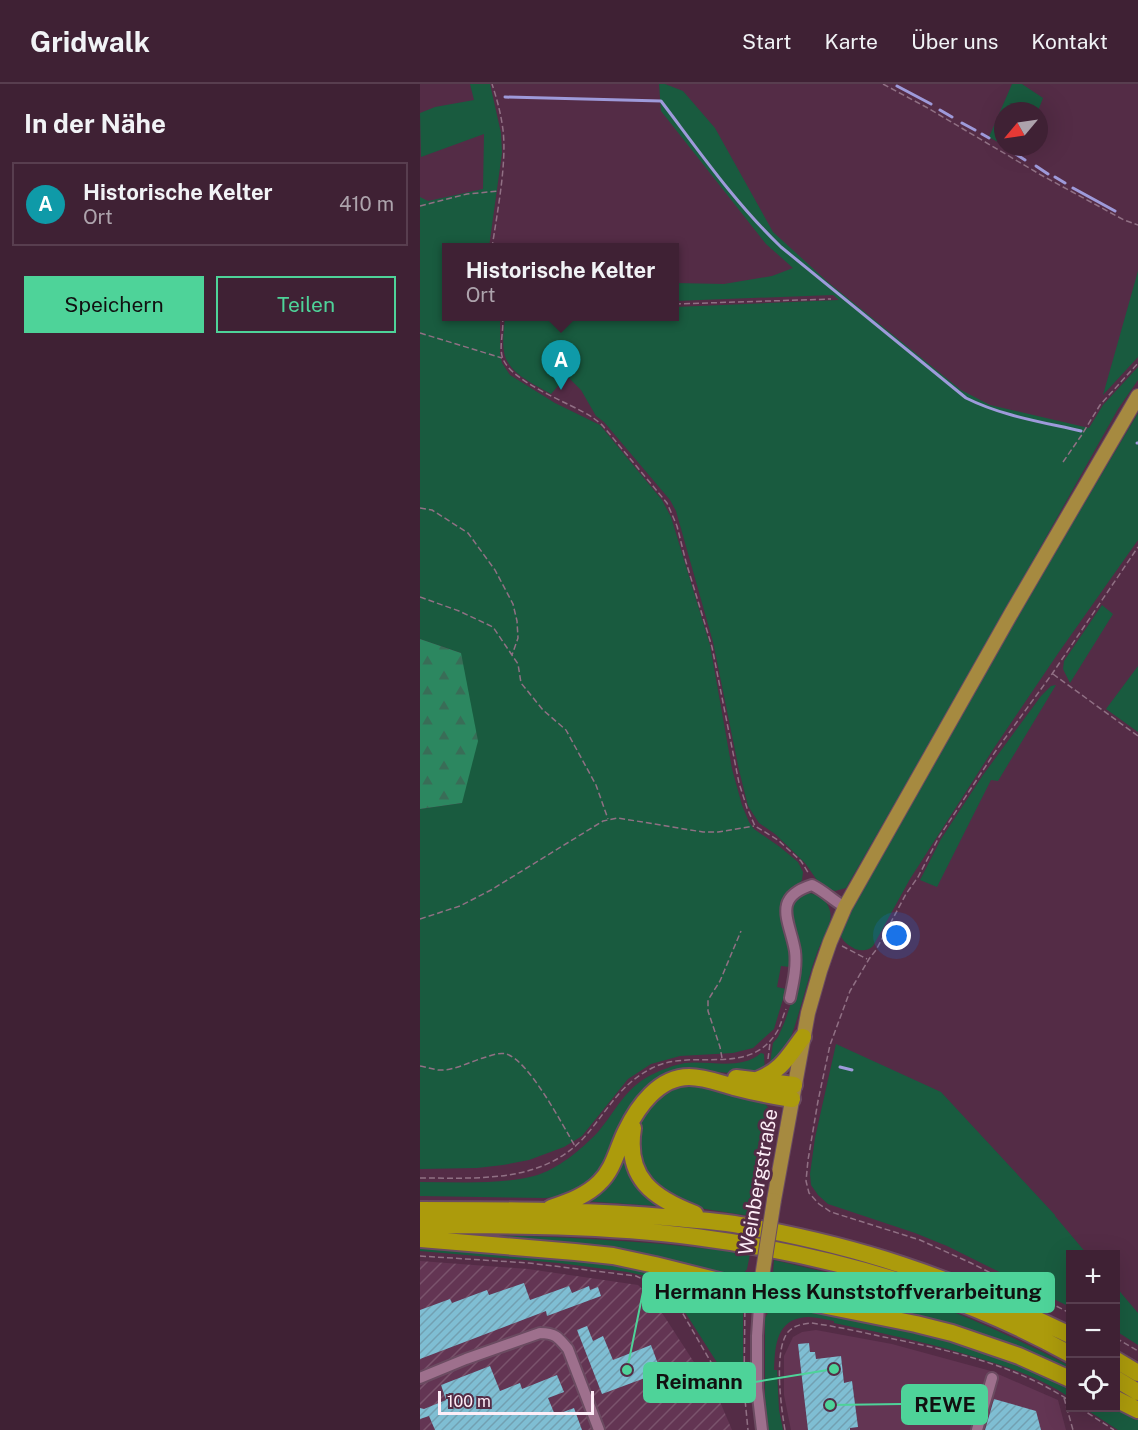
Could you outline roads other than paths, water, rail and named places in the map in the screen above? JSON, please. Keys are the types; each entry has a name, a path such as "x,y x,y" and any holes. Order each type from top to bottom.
{"highway":[{"path":"757,1080 780,1067 803,1037"},
{"path":"541,1211 577,1198 599,1183 608,1173 626,1131 645,1100 655,1090 676,1079 687,1077 711,1080 734,1087 793,1092"},
{"path":"711,1080 734,1078 757,1080 793,1092"},
{"path":"635,1116 631,1148 642,1180 660,1198 717,1222"},
{"path":"420,1210 615,1213 717,1222 804,1238 902,1264 1021,1311 1066,1333"},
{"path":"420,1225 569,1227 639,1231 732,1242 801,1255 871,1273 950,1299 1011,1324 1066,1352"},
{"path":"420,1239 613,1256 735,1285 761,1284 952,1333 1019,1356 1066,1377"},
{"path":"1120,1362 1138,1373"},
{"path":"1120,1381 1138,1392"},
{"path":"1120,1401 1138,1410"}],"main road":[{"name":"Weinbergstraße","path":"761,1284 803,1037 830,942 845,908 1012,612 1138,396"}],"street":[{"path":"790,998 795,961 786,921 788,905 794,894 812,885 825,891 834,902 845,908"},
{"name":"Weinbergstraße","path":"761,1284 757,1388 762,1430"},
{"path":"420,1378 540,1333 551,1333 568,1349 598,1430"},
{"path":"977,1430 992,1378"}],"waterway":[{"path":"897,86 931,104"},
{"path":"505,97 661,101 733,195 781,247 966,398 1008,414 1081,431"},
{"path":"940,110 952,117"},
{"path":"962,123 975,130"},
{"path":"982,134 989,138"},
{"path":"1019,156 1025,160"},
{"path":"1036,166 1048,174"},
{"path":"1055,177 1065,183"},
{"path":"1073,188 1115,211"},
{"path":"840,1067 852,1070"}],"place":[{"name":"Historische Kelter","path":"561,390"},
{"name":"Reimann","path":"834,1369"},
{"name":"Hermann Hess Kunststoffverarbeitung","path":"627,1370"},
{"name":"REWE","path":"830,1405"}]}
